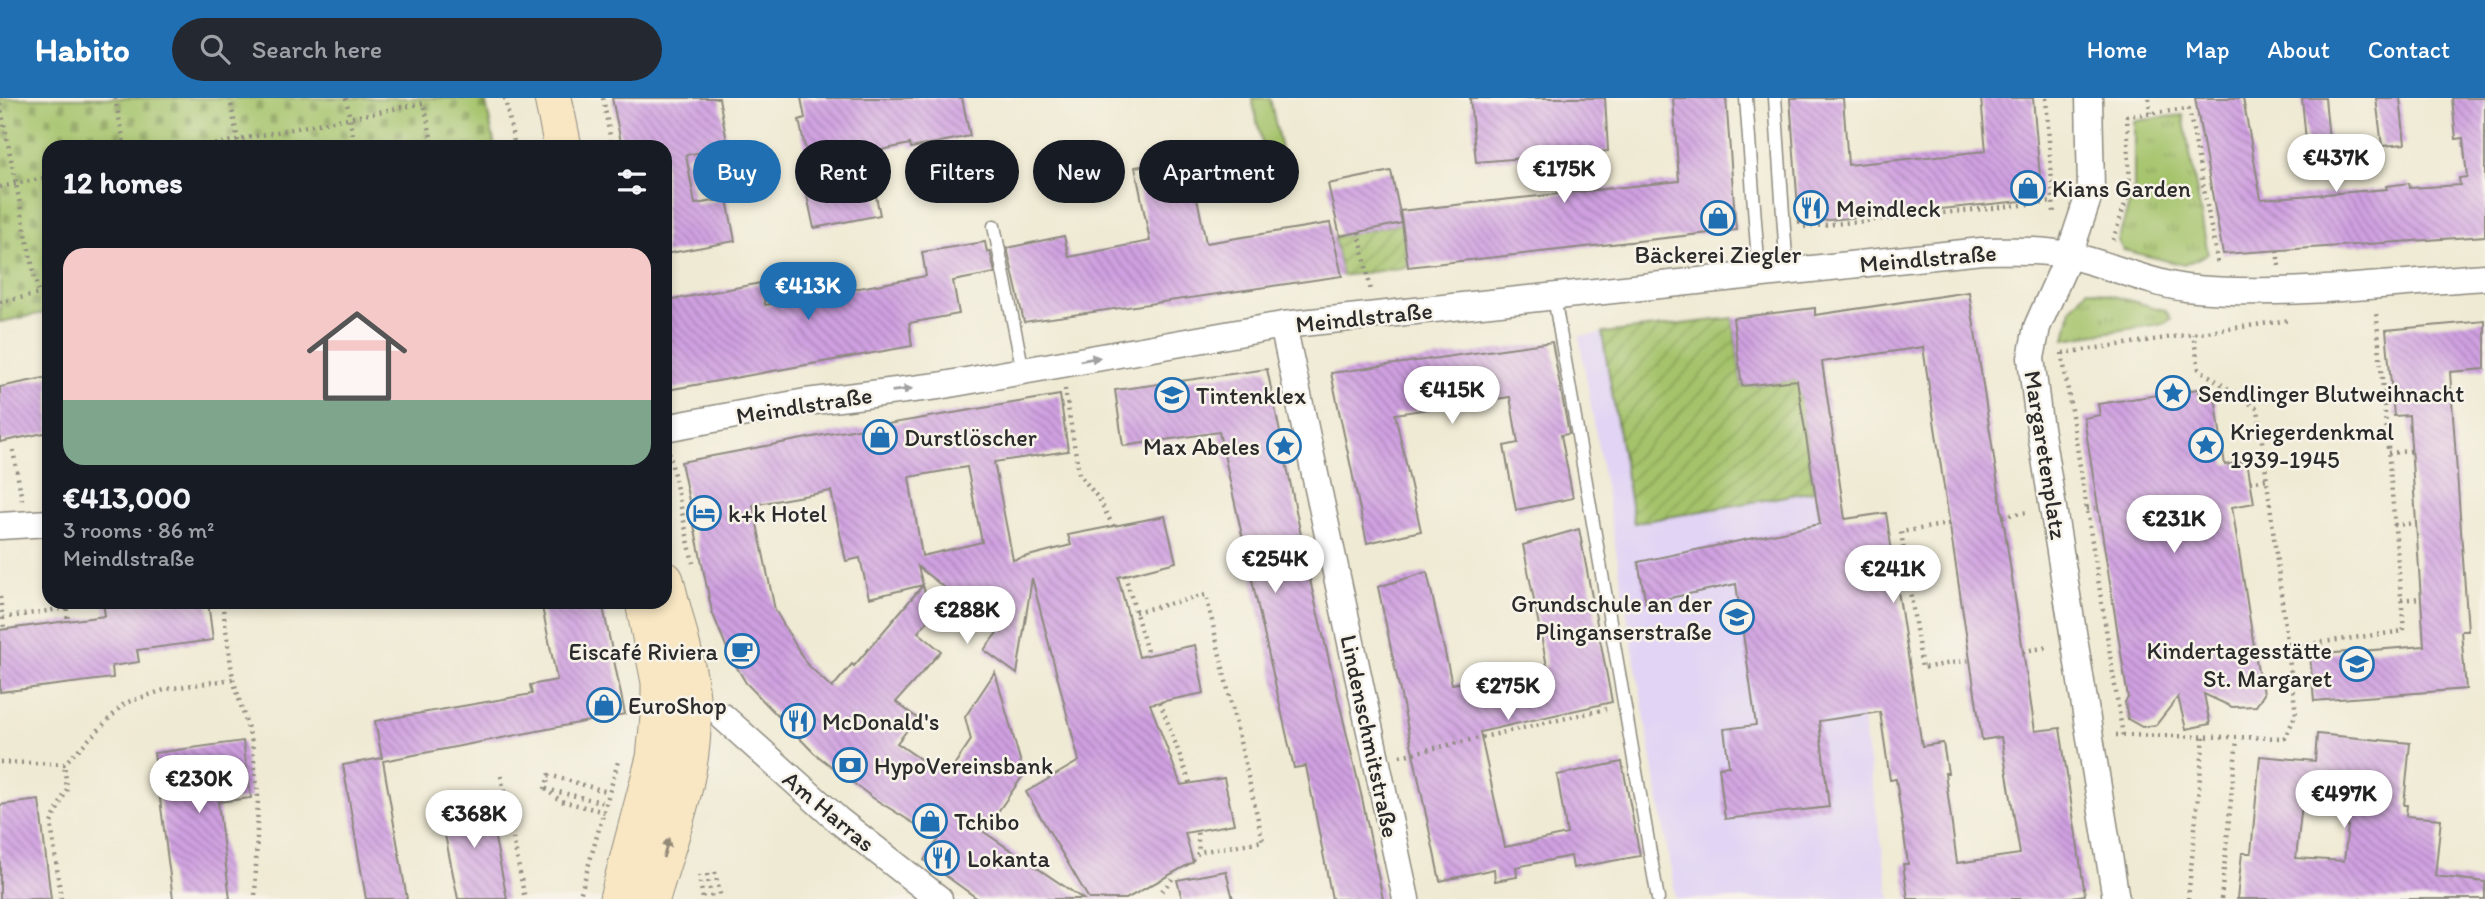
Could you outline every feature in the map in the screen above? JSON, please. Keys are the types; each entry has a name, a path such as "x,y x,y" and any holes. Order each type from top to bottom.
{"main road":[{"path":"553,98 562,140"},
{"path":"618,899 655,758 680,575"},
{"path":"647,609 692,712 690,751 680,797 651,899"}],"street":[{"name":"Margaretenplatz","path":"2089,98 2091,189 2063,254 2037,327 2031,358 2116,899"},
{"name":"Meindlstraße","path":"672,436 806,402 938,386 1283,325 1982,251 2063,254"},
{"path":"2063,254 2181,287 2228,292 2485,277"},
{"name":"Lindenschmitstraße","path":"1283,325 1406,899"},
{"path":"0,526 38,524"},
{"name":"Am Harras","path":"723,718 838,820 939,899"}],"lane":[{"path":"1746,98 1759,275"},
{"path":"1775,98 1787,272"},
{"path":"994,226 1023,371"},
{"path":"1554,297 1658,899"}],"path":[{"path":"115,98 124,140"},
{"path":"230,98 238,140 423,100 432,140"},
{"path":"346,98 354,140"},
{"path":"505,98 514,140"},
{"path":"603,98 611,140"},
{"path":"2046,98 2053,202 2063,254"},
{"path":"2149,98 2150,113"},
{"path":"0,104 38,294"},
{"path":"2105,265 2130,189 2127,116 2189,109 2216,260 2228,292"},
{"path":"0,187 42,178"},
{"path":"1784,229 2053,202"},
{"path":"1359,232 1367,272"},
{"path":"2287,648 2404,631 2388,453 2361,286"},
{"path":"0,302 42,293"},
{"path":"2031,358 2298,319"},
{"path":"2091,739 2123,736 2285,738 2296,714 2258,409 2199,369 2193,334"},
{"path":"2063,353 2123,736"},
{"path":"1060,364 1079,474 1099,499 1113,526"},
{"path":"13,450 38,524"},
{"path":"2388,453 2411,451"},
{"path":"2250,482 2267,479"},
{"path":"672,496 680,575"},
{"path":"2394,525 2416,523"},
{"path":"1949,524 1901,532 1913,614 1922,668 1970,660"},
{"path":"1125,575 1148,655"},
{"path":"1135,612 1206,595 1263,841 1199,852 1192,860"},
{"path":"0,597 4,629"},
{"path":"2401,600 2421,598"},
{"path":"3,618 47,609"},
{"path":"66,609 68,621"},
{"path":"223,609 233,679 252,742 258,796 254,899"},
{"path":"0,762 64,764 125,703 167,689 233,679"},
{"path":"1160,702 1190,783"},
{"path":"1375,761 1625,705"},
{"path":"2188,899 2204,736"},
{"path":"2221,899 2237,739"},
{"path":"579,899 621,753"},
{"path":"61,899 51,823 67,789 64,764"},
{"path":"545,789 549,775 608,792"},
{"path":"501,776 525,899"},
{"path":"545,789 608,804"},
{"path":"545,789 561,801 606,812"},
{"path":"1197,831 1199,852"},
{"path":"715,872 721,899"},
{"path":"707,874 712,899"},
{"path":"699,875 704,899"},
{"path":"1162,891 1173,878"}],"shaded area":[{"name":"Grundschule an der Plinganserstraße","path":"1602,333 1634,523 1827,489 1890,899 1676,899 1579,336"}],"green space":[{"path":"0,98 485,98 494,140 42,140 42,313 0,322"},
{"path":"1252,98 1270,98 1279,140 1261,140"},
{"path":"2183,115 2208,254 2184,265 2123,250 2118,241 2134,188 2134,121"},
{"path":"1402,223 1408,267 1342,276 1334,237"},
{"path":"2088,289 2165,310 2171,319 2165,323 2065,339 2071,308"},
{"path":"1733,318 1742,386 1823,377 1802,411 1814,491 1634,523 1602,333"}],"building":[{"path":"612,98 719,98 727,140 693,140 693,154 686,155 693,203 728,203 735,241 672,253 672,140 621,140"},
{"path":"801,98 962,98 970,136 950,140 905,140 905,145 891,148 891,140 803,140 799,120 805,118"},
{"path":"1470,98 1605,98 1608,151 1476,162"},
{"path":"1673,98 1726,98 1736,230 1408,267 1400,211 1679,181"},
{"path":"1790,98 1843,98 1848,165 1986,151 1981,98 2033,98 2042,199 1799,223"},
{"path":"2195,98 2243,98 2261,199 2387,189 2386,186 2409,183 2410,188 2460,185 2459,178 2467,177 2463,138 2456,139 2452,98 2485,98 2485,236 2223,254"},
{"path":"2302,98 2325,98 2330,150 2307,152"},
{"path":"2376,98 2400,98 2405,144 2382,146"},
{"path":"1139,166 1139,187 1135,167"},
{"path":"1391,171 1402,223 1340,236 1328,184"},
{"path":"809,203 877,203 880,215 814,228"},
{"path":"1142,203 1198,203 1206,243 1330,223 1342,276 1024,322 1007,248 1064,236 1069,257 1150,241"},
{"path":"985,242 995,273 953,281 959,314 909,323 912,346 672,389 672,300 761,283 765,305 926,276 922,252"},
{"path":"1969,292 2035,731 2060,728 2085,895 2059,899 1908,899 1903,864 1908,864 1896,779 1890,780 1880,712 1819,721 1829,807 1725,819 1719,767 1729,766 1724,729 1756,725 1736,584 1646,603 1638,562 1820,524 1797,380 1742,386 1733,318 1815,308 1815,315","holes":["1923,347 1982,740 2001,737 2020,854 1957,863 1943,743 1922,746 1886,513 1845,519 1822,362"]},
{"path":"2485,321 2485,369 2450,372 2468,631 2461,631 2466,689 2314,701 2310,655 2424,646 2409,415 2394,416 2386,330"},
{"path":"1552,342 1569,434 1561,435 1573,498 1516,510 1504,446 1518,443 1510,397 1395,414 1421,531 1367,543 1331,373"},
{"path":"1267,369 1312,589 1383,899 1332,899 1306,766 1294,768 1219,432 1123,446 1115,390"},
{"path":"42,378 42,433 0,442 0,387"},
{"path":"2198,389 2199,400 2215,397 2225,465 2247,461 2254,503 2232,507 2259,678 2262,680 2264,694 2256,706 2232,707 2204,694 2210,724 2186,729 2178,697 2156,725 2142,727 2128,719 2125,702 2128,698 2084,418 2100,415 2098,404"},
{"path":"1060,395 1068,451 994,462 1013,560 1071,545 1068,535 1165,516 1176,562 1118,577 1139,657 1195,645 1204,693 1150,704 1181,785 1224,778 1234,824 1185,833 1193,862 1126,899 1089,899 1026,792 1079,761 1032,578 1017,674 984,650 999,630 918,567 923,585 931,617 918,632 941,651 896,702 917,718 897,743 946,777 971,740 965,717 995,672 1024,774 984,832 1083,899 978,899 924,860 939,839 873,798 814,753 746,683 730,656 712,612 681,462","holes":["967,467 982,542 922,556 909,477","831,491 846,561 860,558 869,598 923,585 854,666 852,664 832,688 806,663 775,610 753,505"]},
{"path":"1579,529 1612,702 1480,732 1505,847 1567,834 1557,775 1622,762 1640,856 1573,868 1571,856 1516,867 1517,877 1495,881 1494,869 1440,881 1378,587 1427,572 1452,684 1547,666 1523,545"},
{"path":"104,609 209,609 213,640 137,650 139,662 112,666 113,678 0,692 0,630 105,616"},
{"path":"542,609 603,609 625,714 383,761 407,899 366,899 343,765 382,758 375,721 532,694 530,685 557,680"},
{"path":"2317,734 2410,743 2404,805 2407,805 2406,816 2441,819 2435,876 2485,882 2485,899 2237,899 2242,853 2251,853 2260,756 2315,761","holes":["2303,795 2351,800 2344,861 2296,858"]},
{"path":"243,741 251,798 218,802 230,899 173,899 154,753"},
{"path":"486,793 507,899 458,899 443,825 444,815 454,801"},
{"path":"39,800 51,899 0,899 0,805"},
{"path":"1226,871 1233,899 1182,899 1177,880"}],"place":[{"name":"Kians Garden","path":"2028,188"},
{"name":"Meindleck","path":"1811,208"},
{"name":"Bäckerei Ziegler","path":"1718,218"},
{"name":"Sendlinger Blutweihnacht","path":"2173,393"},
{"name":"Tintenklex","path":"1172,395"},
{"name":"Durstlöscher","path":"880,437"},
{"name":"Kriegerdenkmal 1939-1945","path":"2206,445"},
{"name":"Max Abeles","path":"1284,446"},
{"name":"k+k Hotel","path":"704,513"},
{"name":"Grundschule an der Plinganserstraße","path":"1737,617"},
{"name":"Eiscafé Riviera","path":"742,651"},
{"name":"Kindertagesstätte St. Margaret","path":"2357,664"},
{"name":"EuroShop","path":"604,705"},
{"name":"McDonald's","path":"798,721"},
{"name":"HypoVereinsbank","path":"850,765"},
{"name":"Tchibo","path":"930,821"},
{"name":"Lokanta","path":"942,858"}]}
